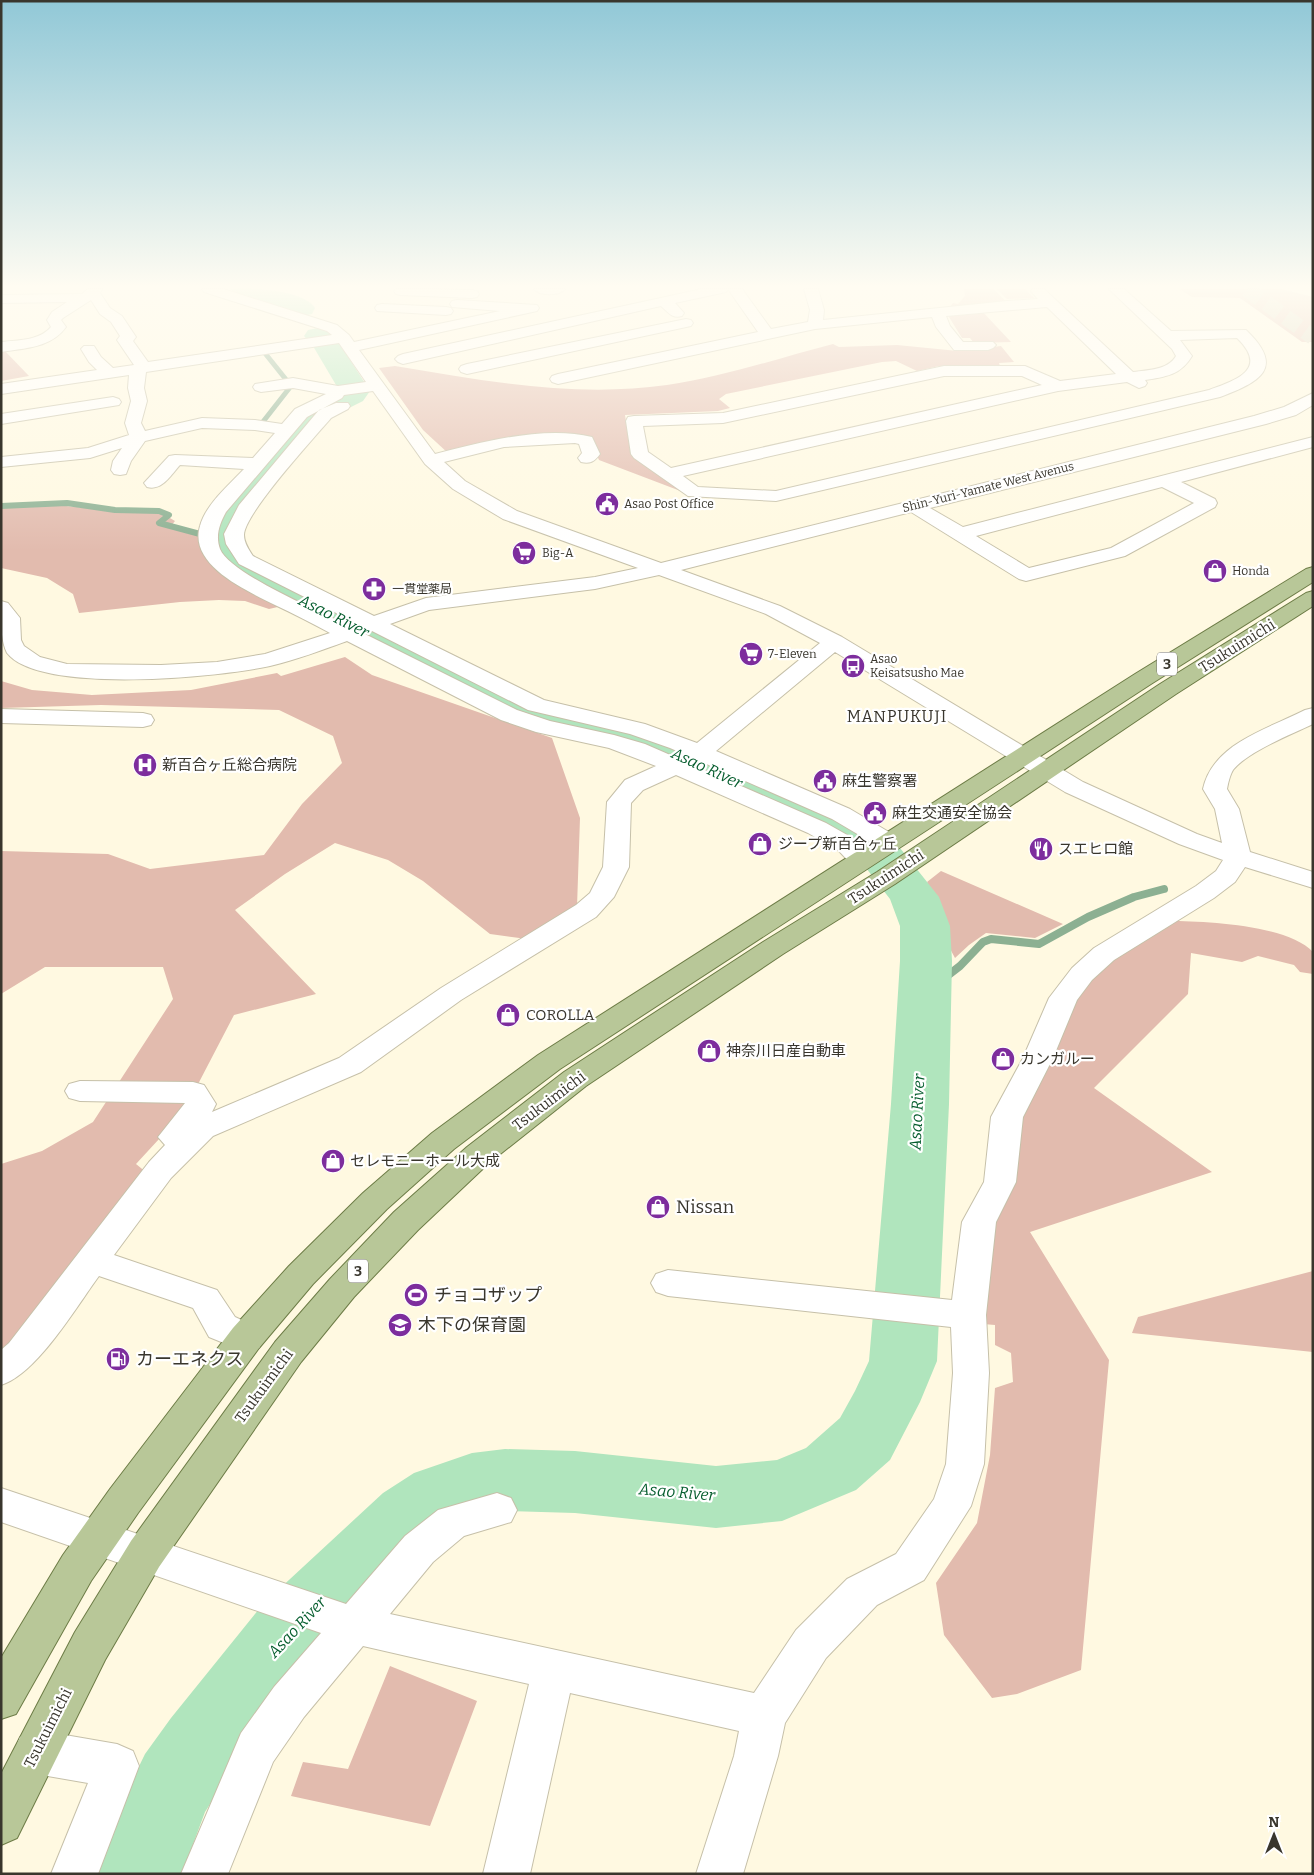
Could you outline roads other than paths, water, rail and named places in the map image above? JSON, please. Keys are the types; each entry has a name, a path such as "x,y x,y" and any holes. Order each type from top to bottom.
{"main road":[{"name":"Tsukuimichi","path":"1,1822 90,1646 145,1554 288,1352 342,1288 406,1221 478,1155 575,1079 773,948 882,859 1022,757 1313,573"},
{"name":"Tsukuimichi","path":"1,1699 39,1632 98,1538 246,1338 301,1275 374,1201 443,1141 550,1062 882,859 1046,771 1168,689 1313,597"}],"street":[{"path":"1,389 79,376"},
{"path":"137,376 139,397 133,423 139,437"},
{"path":"356,376 360,389 431,460 459,485 510,515 605,551 661,569 773,610 834,642 1074,787 1179,835 1238,857 1313,880"},
{"path":"558,379 569,376"},
{"path":"918,376 723,418 634,422 640,454 694,492 776,496 1214,394 1241,383 1250,376"},
{"path":"1038,376 1058,386"},
{"path":"668,474 1058,386 1133,376"},
{"path":"1129,377 1177,403 1230,427"},
{"path":"261,387 293,383 360,389"},
{"path":"360,389 336,395 301,413 218,510 209,527 208,537 218,562 248,583 360,628 536,705 637,729 847,845 882,859"},
{"path":"360,389 325,414 246,508 234,534 236,544 246,560 509,715 544,727 614,742 702,765 841,814 882,859"},
{"name":"Shin-Yuri-Yamate West Avenus","path":"1,607 10,618 10,640 16,650 32,662 67,672 162,672 217,669 270,660 426,604 586,584 661,569 1260,420 1290,411 1313,398"},
{"path":"1,419 113,402"},
{"path":"1260,420 1313,442"},
{"path":"1,462 90,453 139,437 202,423 255,425 287,430"},
{"path":"120,470 122,461 139,437"},
{"path":"431,460 504,442 575,438 586,441 591,454 587,458"},
{"path":"960,534 1313,442"},
{"path":"155,459 258,464"},
{"path":"153,483 175,460"},
{"path":"914,506 1026,575 1118,552 1208,503 1165,481"},
{"path":"1,1371 22,1353 160,1170 202,1128 350,1065 451,994 586,911 602,897 616,866 619,802 634,785 702,765 834,642"},
{"path":"719,1874 756,1756 764,1716 811,1644 862,1592 910,1567 951,1506 965,1464 970,1414 971,1373 968,1315 979,1222 1000,1182 1007,1117 1038,1058 1063,998 1082,974 1104,954 1205,892 1226,876 1238,857 1226,809 1215,789 1218,775 1227,762 1250,747 1313,715"},
{"path":"1,716 143,720"},
{"path":"80,1091 193,1092 201,1104 171,1142 160,1170"},
{"path":"111,1267 206,1299 222,1327 246,1338"},
{"path":"668,1283 968,1315"},
{"path":"1,1505 344,1622 764,1716"},
{"path":"204,1874 257,1748 344,1622 419,1549 452,1522 497,1510"},
{"path":"506,1874 554,1669"},
{"path":"36,1752 117,1766 74,1874"}],"waterway":[{"path":"284,376 288,382"},
{"name":"Asao River","path":"138,1874 157,1821 175,1783 200,1746 291,1629 409,1516 440,1495 472,1484 505,1480 575,1482 716,1497 782,1490 831,1469 865,1439 885,1402 903,1361 920,1104 926,961 925,926 914,897 883,858 848,834 661,747 624,735 559,724 514,708 261,579 232,557 222,542 222,533 234,509 312,414 352,395 355,391 346,376"},
{"path":"262,423 291,386"},
{"path":"1,506 67,503 115,510 159,511 169,515 159,523 200,534"},
{"path":"925,993 960,966 983,942 991,939 1039,944 1088,917 1134,897 1164,889"}],"place":[{"name":"Asao Post Office","path":"607,504"},
{"name":"Big-A","path":"524,553"},
{"name":"Honda","path":"1215,571"},
{"name":"一貫堂薬局","path":"374,589"},
{"name":"7-Eleven","path":"751,654"},
{"name":"Asao Keisatsusho Mae","path":"853,666"},
{"name":"新百合ヶ丘総合病院","path":"145,765"},
{"name":"麻生警察署","path":"825,781"},
{"name":"麻生交通安全協会","path":"875,813"},
{"name":"ジープ新百合ヶ丘","path":"760,844"},
{"name":"スエヒロ館","path":"1041,849"},
{"name":"COROLLA","path":"508,1015"},
{"name":"神奈川日産自動車","path":"709,1051"},
{"name":"カンガルー","path":"1003,1059"},
{"name":"セレモニーホール大成","path":"333,1161"},
{"name":"Nissan","path":"658,1207"},
{"name":"チョコザップ","path":"416,1295"},
{"name":"木下の保育園","path":"400,1325"},
{"name":"カーエネクス","path":"118,1359"}],"district":[{"name":"MANPUKUJI","path":"897,716"}]}
